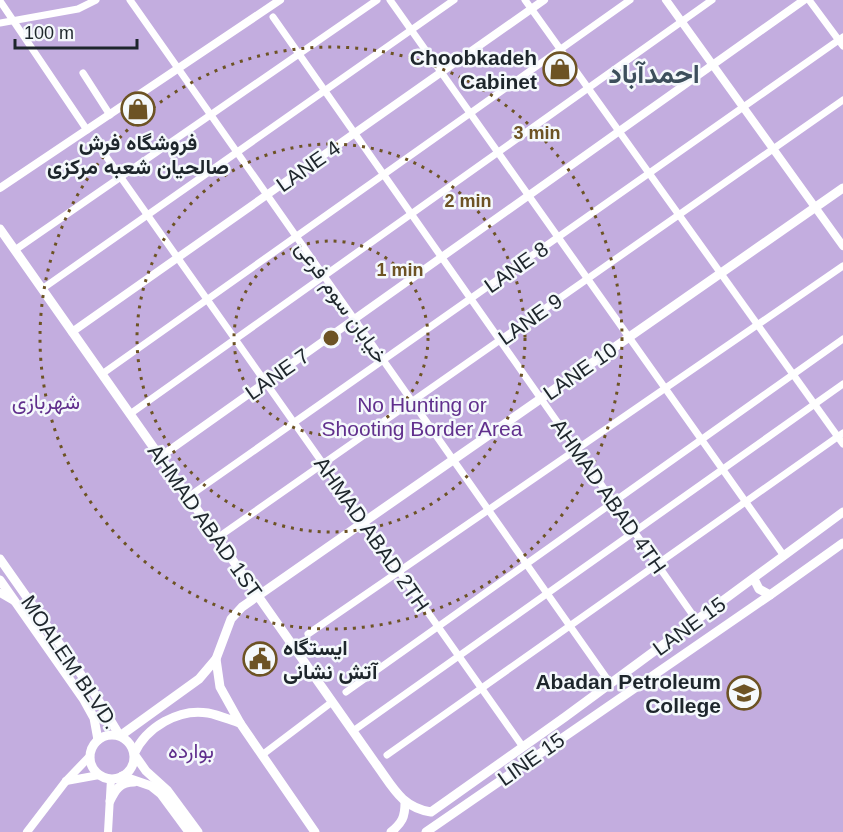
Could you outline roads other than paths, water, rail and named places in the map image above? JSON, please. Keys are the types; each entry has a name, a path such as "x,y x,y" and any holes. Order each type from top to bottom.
{"main road":[{"name":"LANE 10","path":"216,659 231,619 242,607 843,188"},
{"name":"AHMAD ABAD 1ST","path":"0,229 353,731 410,805"},
{"name":"LANE 15","path":"410,805 431,812 697,621 843,512"},
{"name":"LINE 15","path":"426,832 843,543"},
{"name":"MOALEM BLVD.","path":"0,559 94,693 120,736"},
{"path":"754,579 759,589 770,595"},
{"name":"MOALEM BLVD.","path":"0,580 84,700 94,718 98,740"},
{"path":"216,659 199,678 120,736 104,736 98,740 90,756 91,763 99,775 111,779 122,776 130,769 141,741 152,730 180,715 194,712 209,713 240,723"},
{"path":"216,659 220,687 240,723 315,832"},
{"path":"120,736 146,771 167,790 198,832"},
{"path":"122,776 151,786 161,794 189,832"},
{"path":"110,801 120,785 128,782 143,783"},
{"path":"391,832 401,824 410,805"}],"street":[{"path":"0,23 78,9 96,0"},
{"name":"خیابان سوم فرعی","path":"130,0 610,683"},
{"path":"0,188 280,0"},
{"path":"15,250 377,0"},
{"path":"390,0 784,556"},
{"path":"42,289 454,0"},
{"path":"525,0 814,404 840,435 843,444"},
{"name":"LANE 4","path":"72,332 544,0"},
{"path":"102,374 630,0"},
{"path":"666,0 843,246"},
{"path":"130,414 712,0"},
{"name":"LANE 7","path":"160,457 804,0"},
{"path":"809,0 841,41"},
{"path":"0,1 87,130"},
{"name":"AHMAD ABAD 4TH","path":"273,17 697,621"},
{"name":"LANE 8","path":"188,497 743,107 841,41"},
{"path":"83,73 110,115"},
{"name":"LANE 9","path":"217,538 843,100"},
{"name":"AHMAD ABAD 2TH","path":"98,145 523,747"},
{"path":"308,634 843,266"},
{"path":"346,692 843,339"},
{"path":"353,731 843,384"},
{"path":"387,755 840,435"},
{"path":"0,593 14,600"},
{"path":"262,755 333,702"},
{"path":"27,832 66,781 90,756"},
{"path":"66,781 99,775"},
{"path":"108,832 111,779"}],"place":[{"name":"Choobkadeh Cabinet","path":"560,69"},
{"name":"فروشگاه فرش صالحیان شعبه مرکزی","path":"138,109"},
{"name":"ایستگاه آتش نشانی","path":"260,659"},
{"name":"Abadan Petroleum College","path":"744,693"}],"district":[{"name":"احمدآباد","path":"654,74"}],"park label":[{"name":"شهربازی","path":"46,401"},
{"name":"No Hunting or Shooting Border Area","path":"422,416"},
{"name":"بوارده","path":"191,750"}]}
